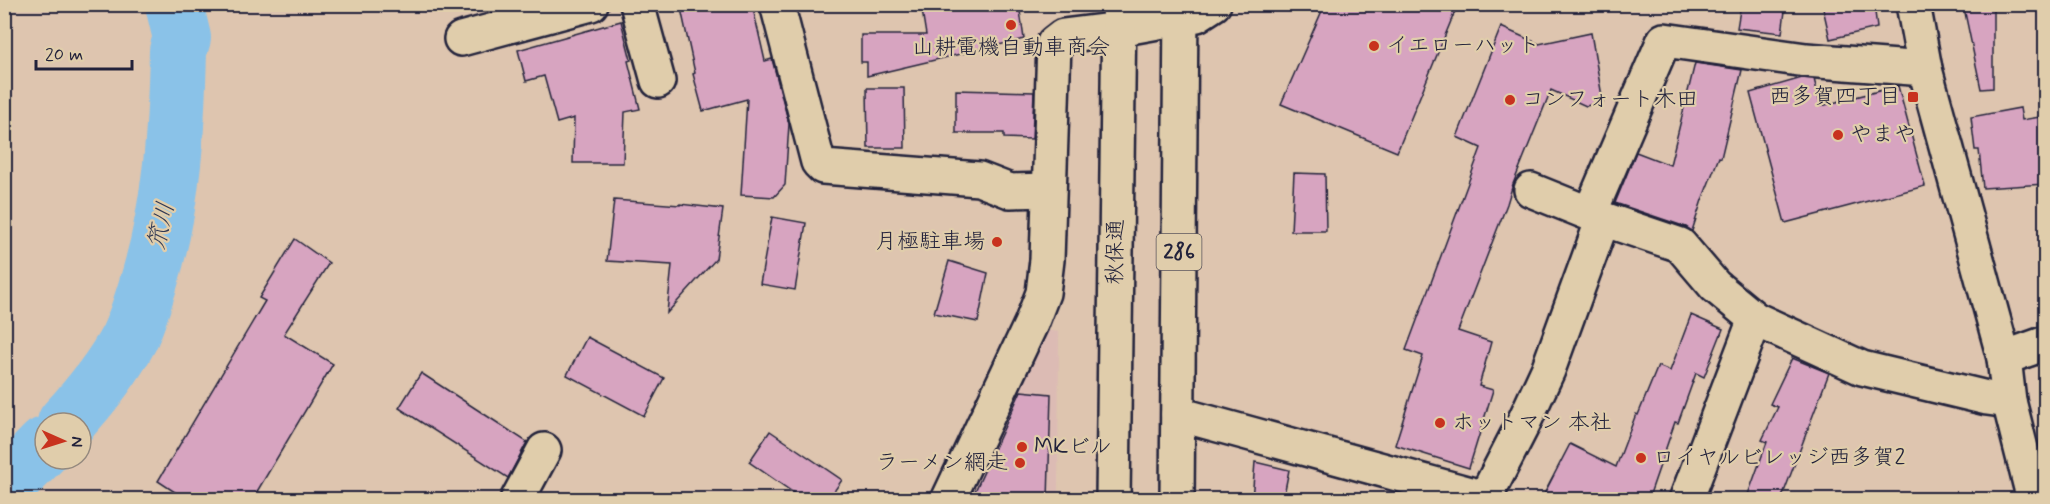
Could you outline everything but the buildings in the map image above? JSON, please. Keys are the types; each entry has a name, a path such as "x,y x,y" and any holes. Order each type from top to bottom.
{"main road":[{"path":"461,39 591,4"},
{"path":"637,4 658,81"},
{"path":"777,4 818,162 823,167 979,179 1010,190 1049,190"},
{"path":"948,500 1031,324 1043,293 1054,43 1063,36 1119,17 1181,12 1197,15 1214,4"},
{"path":"1913,4 1925,69 2004,358 2009,401 2034,500"},
{"name":"286","path":"1177,500 1181,12"},
{"name":"秋保通","path":"1113,500 1119,17"},
{"path":"1178,414 1485,498 1548,370 1597,216 1664,40 1806,60 1925,69"},
{"path":"1531,190 1680,245 1715,286 1755,319 1863,368 1987,399 2009,401"},
{"path":"1686,500 1755,319"},
{"path":"2004,358 2046,343"},
{"path":"517,500 544,450"}],"shaded area":[{"name":"MKビル","path":"1040,329 1059,332 1058,499 965,500"}],"waterway":[{"name":"笊川","path":"77,411 100,383 129,338 143,301 158,249 172,165 178,51 182,38 174,4"},
{"name":"笊川","path":"4,488 33,458"}],"place":[{"name":"山耕電機自動車商会","path":"1011,25"},
{"name":"イエローハット","path":"1374,46"},
{"name":"西多賀四丁目","path":"1913,97"},
{"name":"コンフォート木田","path":"1510,100"},
{"name":"やまや","path":"1838,135"},
{"name":"月極駐車場","path":"997,242"},
{"name":"ホットマン 本社","path":"1440,423"},
{"name":"MKビル","path":"1022,447"},
{"name":"ロイヤルビレッジ西多賀2","path":"1641,458"},
{"name":"ラーメン網走","path":"1020,463"}]}
